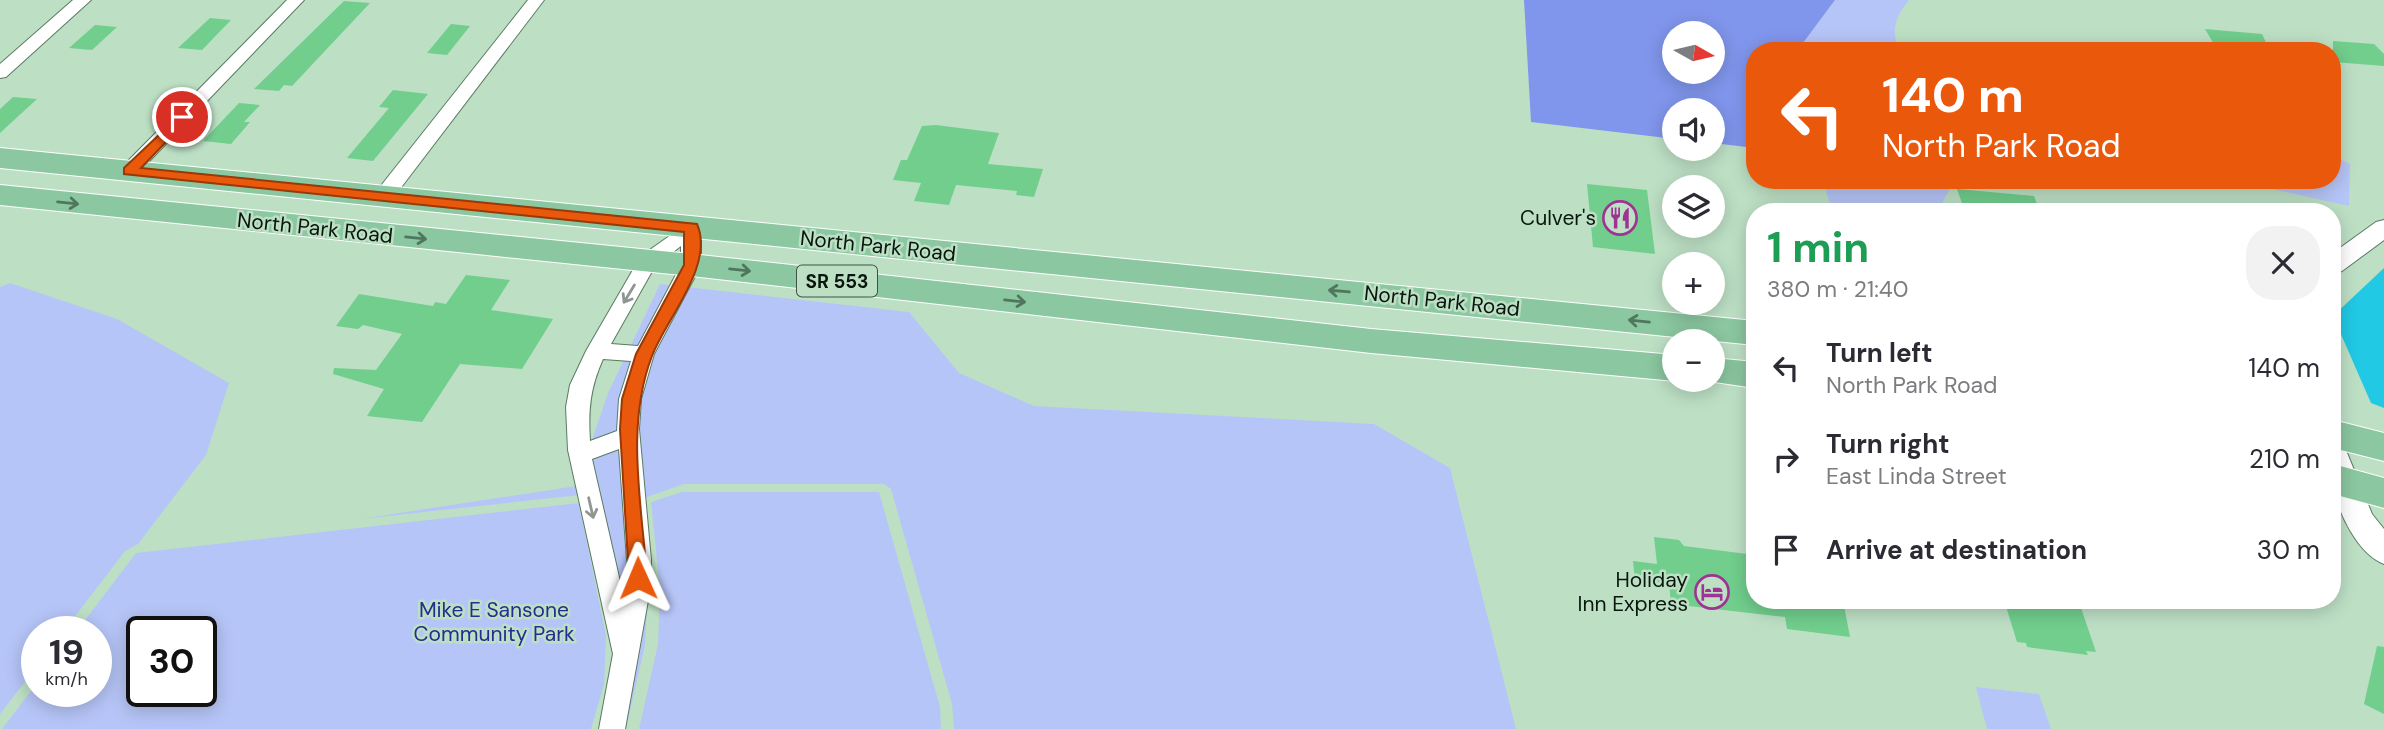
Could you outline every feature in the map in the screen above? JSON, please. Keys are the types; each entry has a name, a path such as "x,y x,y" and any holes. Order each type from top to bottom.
{"main road":[{"name":"North Park Road","path":"0,158 1746,332"},
{"name":"North Park Road","path":"0,195 691,265 1371,341 1486,349 1662,367"},
{"path":"866,285 966,275 1053,283 1087,277 1102,268"},
{"path":"1486,349 1528,337 1566,335 1662,345"},
{"path":"1725,351 1740,352 1746,348"},
{"path":"1725,372 1746,374"},
{"path":"2341,436 2384,447"},
{"path":"2341,472 2384,493"}],"street":[{"path":"0,73 83,0"},
{"path":"129,171 296,0"},
{"path":"383,197 536,0"},
{"path":"625,656 580,454 577,407 581,385 596,351 648,261 691,228"},
{"path":"612,729 637,595 639,560 629,436 630,399 644,354 691,265 691,228"},
{"path":"2341,259 2384,228"},
{"path":"596,351 644,354"},
{"path":"580,454 629,436"},
{"path":"2341,481 2360,521 2384,551"}],"green space":[{"path":"1835,0 1909,0 1900,12 1896,24 1896,42 1804,42"},
{"path":"2341,160 2350,164 2349,206 2272,189 2341,189"},
{"path":"1826,189 1950,189 1942,203 1829,203"},
{"path":"10,283 117,319 229,383 206,455 138,544 125,551 75,616 21,616 21,687 0,714 0,287"},
{"path":"660,284 909,312 959,373 1034,406 1374,424 1450,468 1516,729 954,729 952,704 891,489 884,484 684,484 641,499 648,592 645,645 626,729 604,729 619,632 580,495 360,519 589,484 590,446 608,393"},
{"path":"682,492 879,492 940,707 941,729 639,729 658,644 660,590 651,502"},
{"name":"Mike E Sansone Community Park","path":"579,503 606,636 604,684 591,729 2,729 21,704 21,707 112,707 112,616 88,616 136,553"},
{"path":"1976,687 2039,694 2051,729 1987,729"}],"shaded area":[{"path":"1524,0 1835,0 1804,42 1746,42 1746,147 1725,144 1725,98 1662,98 1662,137 1531,122"},
{"path":"2384,268 2384,408 2371,403 2341,334 2341,308"}],"building":[{"path":"344,1 370,3 292,86 284,85 279,91 254,89"},
{"path":"210,18 231,20 202,50 178,48"},
{"path":"451,24 470,26 447,55 427,53"},
{"path":"95,25 117,27 92,50 69,48"},
{"path":"2205,29 2262,34 2266,42 2213,42"},
{"path":"2333,41 2374,44 2384,54 2384,66 2341,63 2341,42"},
{"path":"393,90 428,94 373,161 347,158 389,108 379,107"},
{"path":"13,97 37,99 0,133 0,109"},
{"path":"239,103 260,105 244,122 250,122 231,144 203,141"},
{"path":"936,125 999,133 988,164 1043,169 1034,197 1016,195 1017,191 956,185 949,205 914,201 921,183 893,180 901,160 907,160 922,126"},
{"name":"Culver's","path":"1587,184 1647,190 1655,254 1593,247"},
{"path":"1957,189 2034,196 2037,203 1962,203"},
{"path":"466,275 510,280 491,310 553,319 522,369 460,364 422,422 367,416 384,389 333,374 334,368 376,370 402,334 363,325 358,329 336,326 359,294 433,306 435,302 446,304"},
{"name":"Holiday Inn Express","path":"1654,537 1679,540 1684,546 1746,554 1746,609 1845,609 1850,637 1787,629 1785,617 1671,604 1669,583 1635,580 1633,561 1657,564"},
{"path":"2007,609 2081,609 2096,652 2086,651 2088,655 2027,647 2026,643 2017,642"},
{"path":"2377,646 2384,647 2384,714 2364,704"}],"place":[{"name":"Culver's","path":"1620,218"},
{"name":"Holiday Inn Express","path":"1712,592"}],"route":[{"path":"182,117 129,171 691,228 691,265 644,354 630,399 628,429 639,560 638,578"}]}
